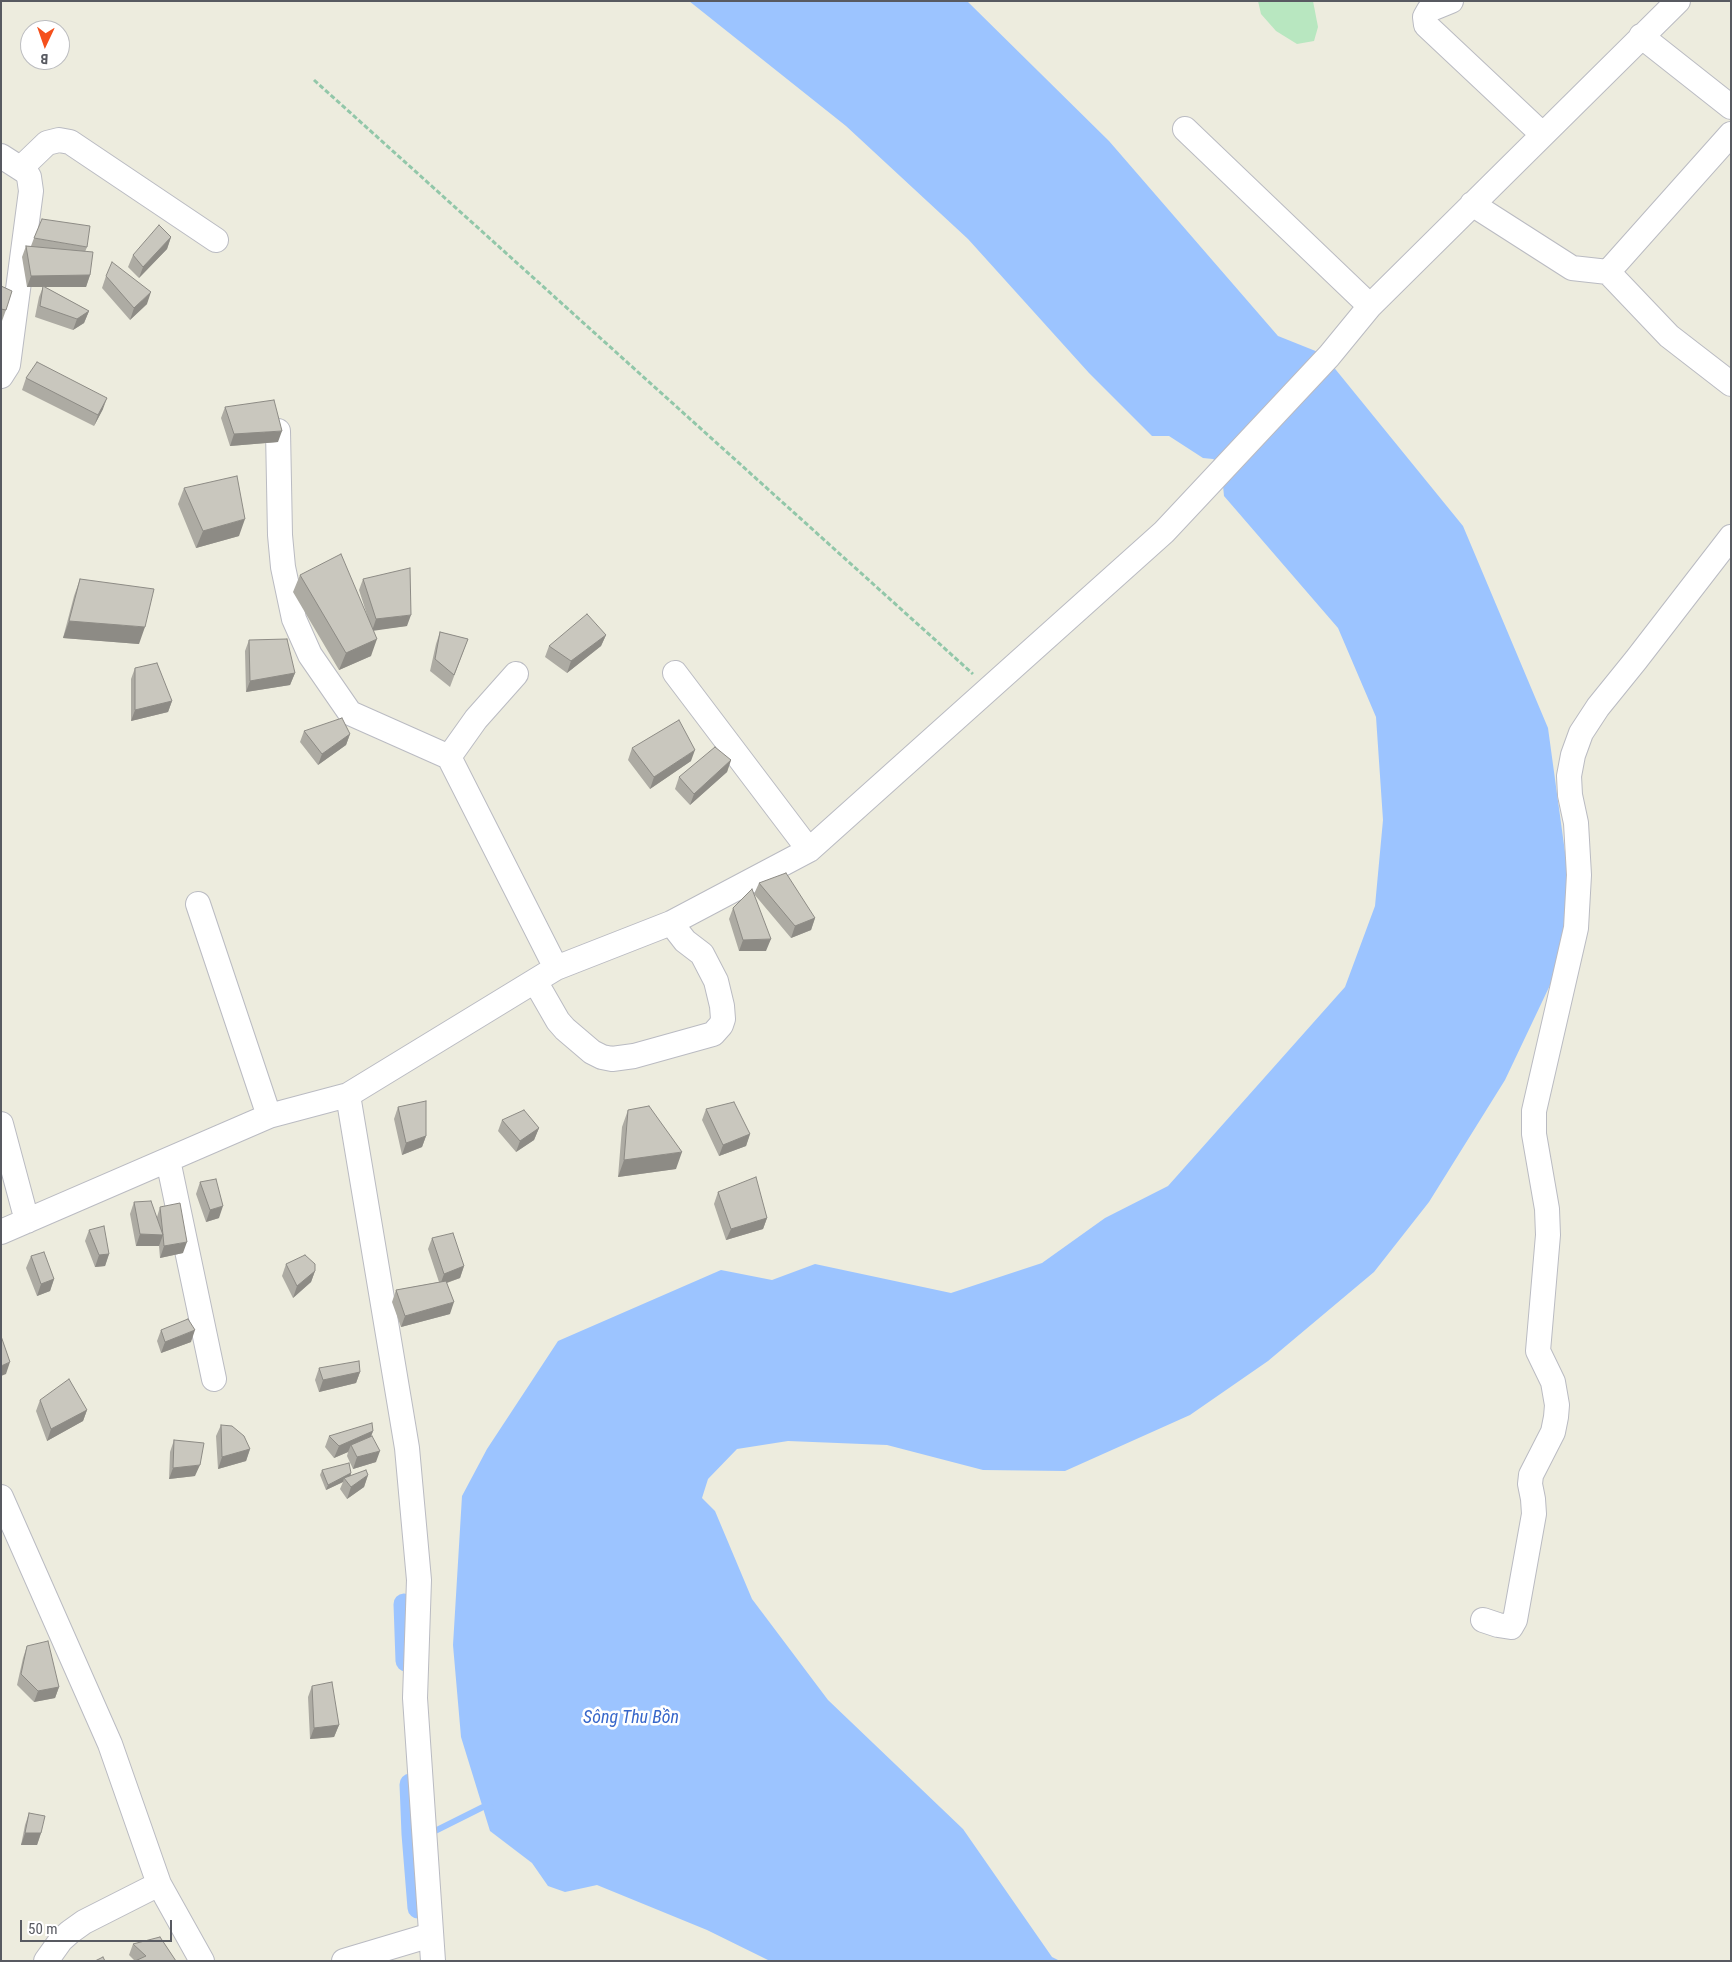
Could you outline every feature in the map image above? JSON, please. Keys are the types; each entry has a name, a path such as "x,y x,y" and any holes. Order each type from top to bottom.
{"street":[{"path":"1451,1 1429,10 1425,17 1426,25 1542,134"},
{"path":"1,1232 269,1116 348,1095 556,968 671,923 808,850 1164,532 1329,356 1370,306 1678,1"},
{"path":"1642,36 1731,107"},
{"path":"1185,129 1370,306"},
{"path":"1608,272 1731,134"},
{"path":"21,168 47,143 59,140 70,142 216,240"},
{"path":"1,156 21,168 29,177 31,190 8,365 1,376"},
{"path":"1472,204 1572,268 1608,272 1669,336 1731,384"},
{"path":"278,431 280,535 283,567 294,619 310,655 350,713 449,757 556,968"},
{"path":"1483,1620 1510,1627 1515,1620 1534,1514 1530,1484 1531,1475 1553,1432 1556,1417 1557,1404 1553,1382 1538,1351 1548,1227 1547,1209 1534,1134 1534,1111 1576,928 1579,875 1577,831 1570,795 1573,756 1580,733 1598,707 1731,536"},
{"path":"675,673 808,850"},
{"path":"449,757 476,719 516,674"},
{"path":"198,904 269,1116"},
{"path":"535,981 565,1030 592,1052 602,1057 634,1056 714,1034 721,1025 723,1018 716,982 702,954 685,941 671,923"},
{"path":"348,1095 407,1448 419,1580 415,1698 424,1937 433,1961"},
{"path":"1,1124 27,1221"},
{"path":"168,1160 214,1379"},
{"path":"1,1498 110,1744 160,1884 202,1961"},
{"path":"46,1961 56,1945 84,1922 160,1884"},
{"path":"344,1961 424,1937"}],"path":[{"path":"314,80 989,689"}],"green space":[{"path":"1258,1 1313,1 1318,27 1314,41 1297,44 1276,31 1261,14"}],"water":[{"name":"Sông Thu Bồn","path":"689,1 967,1 1109,141 1278,336 1323,354 1463,526 1548,728 1571,896 1551,983 1505,1080 1429,1202 1374,1272 1268,1361 1190,1415 1065,1471 983,1470 887,1445 788,1441 737,1449 708,1479 702,1498 715,1511 752,1599 828,1700 963,1829 1052,1957 1060,1961 770,1961 707,1930 597,1885 565,1892 548,1886 532,1863 490,1831 461,1737 453,1645 462,1496 487,1449 558,1341 721,1270 772,1280 815,1264 951,1293 1042,1263 1105,1218 1168,1186 1345,987 1375,906 1383,820 1376,717 1338,628 1224,496 1221,465 1213,459 1203,458 1169,436 1152,436 1089,373 968,239 846,126"}],"building":[{"path":"42,219 90,226 87,247 34,238"},
{"path":"159,225 171,237 143,267 133,255"},
{"path":"26,246 93,252 90,275 31,276"},
{"path":"112,262 151,292 134,308 106,276"},
{"path":"1,286 12,291 6,310 1,309"},
{"path":"43,286 89,311 77,319 40,306"},
{"path":"37,362 107,398 98,415 26,378"},
{"path":"274,400 282,431 234,434 225,407"},
{"path":"237,476 245,519 203,531 184,488"},
{"path":"341,554 377,639 346,653 300,575"},
{"path":"410,568 411,615 376,619 363,579"},
{"path":"80,579 154,589 145,627 69,621"},
{"path":"587,614 606,635 571,661 549,646"},
{"path":"440,632 468,639 454,675 435,659"},
{"path":"287,639 295,673 250,681 249,640"},
{"path":"157,663 172,701 135,710 135,668"},
{"path":"342,718 350,734 322,754 304,731"},
{"path":"679,720 695,750 654,777 632,748"},
{"path":"715,747 731,760 694,794 679,777"},
{"path":"786,873 815,918 795,926 759,883"},
{"path":"752,889 771,939 743,940 733,908"},
{"path":"426,1101 426,1136 406,1143 398,1107"},
{"path":"734,1102 750,1134 723,1145 706,1109"},
{"path":"649,1106 682,1152 624,1160 628,1110"},
{"path":"524,1110 539,1128 520,1141 502,1120"},
{"path":"756,1177 767,1218 731,1229 718,1192"},
{"path":"216,1179 223,1206 210,1210 200,1182"},
{"path":"151,1201 163,1235 140,1234 134,1202"},
{"path":"180,1203 187,1242 164,1246 160,1207"},
{"path":"104,1226 109,1254 99,1255 89,1230"},
{"path":"453,1233 464,1266 444,1274 432,1238"},
{"path":"44,1252 54,1279 41,1284 31,1256"},
{"path":"305,1255 315,1264 315,1271 297,1286 286,1264"},
{"path":"446,1281 454,1302 405,1316 396,1290"},
{"path":"188,1319 195,1330 165,1342 161,1330"},
{"path":"1,1336 10,1362 1,1366"},
{"path":"359,1361 360,1372 323,1380 319,1368"},
{"path":"69,1379 87,1410 51,1429 40,1400"},
{"path":"372,1423 373,1431 339,1446 329,1436"},
{"path":"221,1425 232,1426 244,1436 250,1449 222,1457"},
{"path":"372,1436 380,1451 357,1457 351,1445"},
{"path":"174,1440 204,1443 200,1465 173,1468"},
{"path":"349,1463 351,1473 328,1485 322,1470"},
{"path":"366,1470 368,1475 351,1487 344,1478"},
{"path":"48,1641 59,1687 38,1691 21,1674 27,1646"},
{"path":"332,1682 339,1725 314,1728 312,1686"},
{"path":"29,1813 45,1816 41,1833 25,1833"},
{"path":"160,1937 176,1961 135,1961 146,1956 133,1944"},
{"path":"103,1957 105,1961 95,1961"}],"waterway":[{"path":"404,1604 406,1661"},
{"path":"410,1784 418,1908"},
{"path":"433,1832 483,1807 491,1807"}]}
